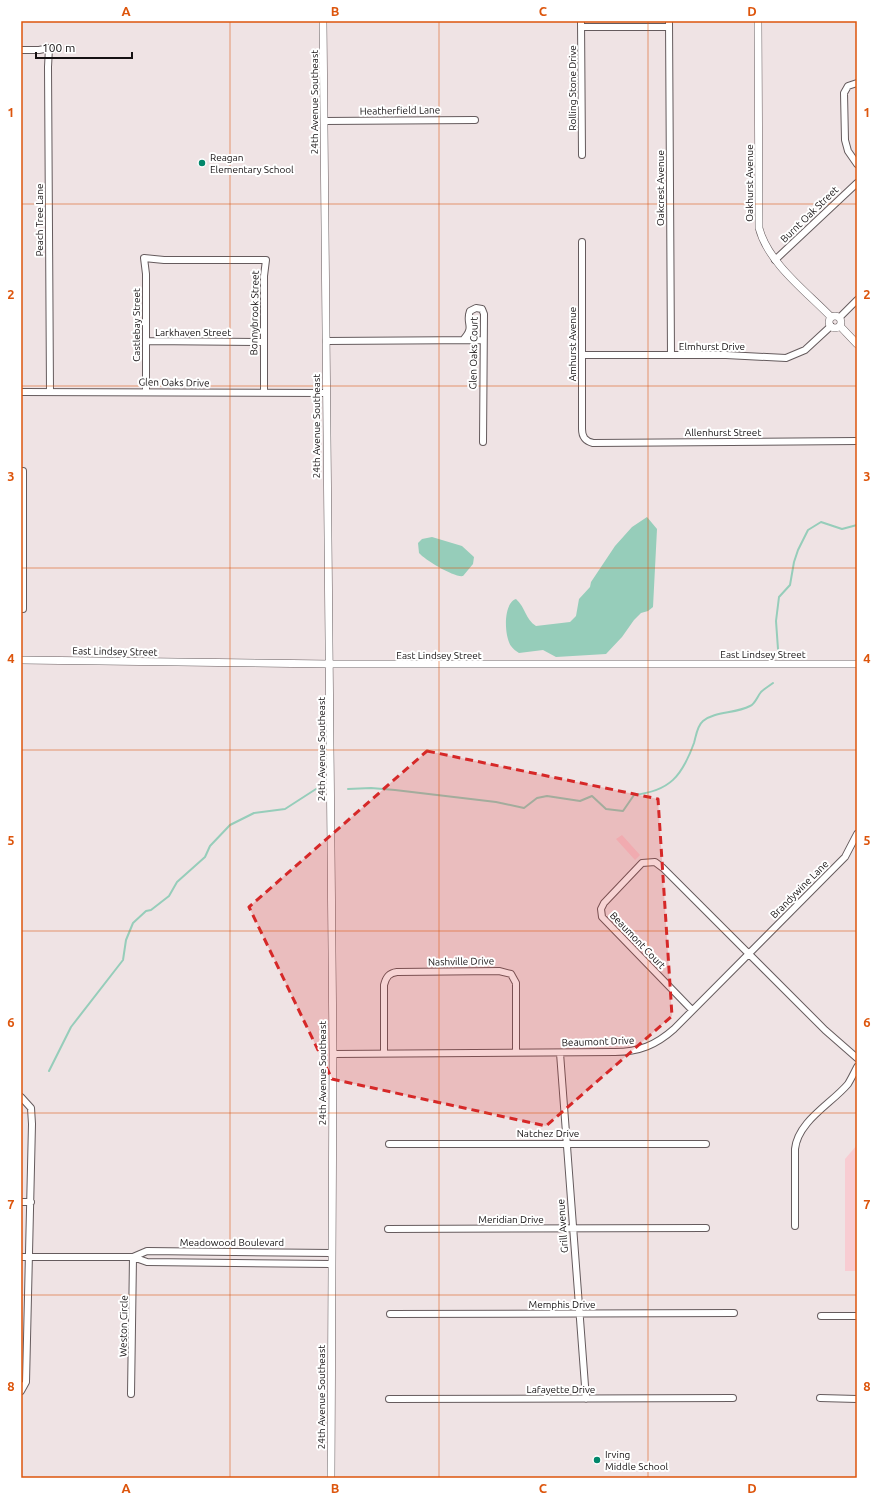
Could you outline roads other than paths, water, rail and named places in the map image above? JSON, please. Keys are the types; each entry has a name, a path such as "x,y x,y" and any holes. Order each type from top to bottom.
{"street":[{"name":"24th Avenue Southeast","path":"323,21 333,1054 330,1478"},
{"name":"Oakhurst Avenue","path":"758,21 758,220 764,244 776,260 831,317"},
{"path":"582,24 669,24"},
{"name":"Rolling Stone Drive","path":"582,24 582,155"},
{"name":"Oakcrest Avenue","path":"669,24 671,355"},
{"name":"Peach Tree Lane","path":"21,50 39,50 49,48 50,391"},
{"path":"857,83 848,86 844,93 845,140 848,151 857,164"},
{"name":"Heatherfield Lane","path":"324,122 475,120"},
{"name":"Burnt Oak Street","path":"776,260 857,183"},
{"name":"Amhurst Avenue","path":"582,242 582,429 583,438 590,442"},
{"name":"Castlebay Street","path":"144,258 146,274 146,392"},
{"name":"Bonnybrook Street","path":"144,258 266,260 263,342 264,393"},
{"path":"840,317 857,300"},
{"name":"Glen Oaks Court","path":"463,340 468,335 470,327 468,314 472,309 476,308 482,310 484,314 482,340 483,442"},
{"path":"840,317 835,315 831,317 829,322 831,326 835,328 840,326"},
{"path":"840,317 842,322 840,326"},
{"name":"Elmhurst Drive","path":"582,355 737,355 786,358 805,350 831,326"},
{"path":"840,326 857,344"},
{"path":"326,341 482,340"},
{"name":"Larkhaven Street","path":"147,341 263,342"},
{"name":"Glen Oaks Drive","path":"21,392 326,393"},
{"name":"Allenhurst Street","path":"590,442 857,441"},
{"path":"21,609 23,609 22,471"},
{"name":"East Lindsey Street","path":"21,660 330,664 857,664"},
{"name":"Brandywine Lane","path":"750,954 845,857 857,838"},
{"name":"Beaumont Court","path":"692,1010 602,916 602,906 604,903 642,863 651,862 658,864 750,954"},
{"path":"750,954 825,1030 857,1058"},
{"name":"Beaumont Drive","path":"333,1054 628,1052 645,1048 664,1038 750,954"},
{"name":"Nashville Drive","path":"384,1053 384,984 387,977 397,972 503,971 511,974 515,979 516,1052"},
{"name":"Grill Avenue","path":"560,1053 572,1229 586,1399"},
{"path":"795,1226 795,1149 797,1138 808,1123 848,1083 857,1068"},
{"path":"21,1391 26,1382 24,1311 30,1257 32,1116 31,1108 22,1097"},
{"name":"Natchez Drive","path":"389,1144 706,1144"},
{"path":"21,1202 31,1202"},
{"name":"Meridian Drive","path":"388,1229 706,1228"},
{"name":"Meadowood Boulevard","path":"133,1257 148,1251 331,1253"},
{"name":"Meadowood Boulevard","path":"21,1258 133,1257 147,1262 331,1264"},
{"name":"Weston Circle","path":"131,1394 133,1257"},
{"name":"Memphis Drive","path":"390,1314 734,1314"},
{"path":"821,1316 857,1316"},
{"name":"Lafayette Drive","path":"389,1399 733,1398"},
{"path":"820,1398 857,1399"}],"waterway":[{"path":"778,649 776,621 779,597 790,585 794,562 808,530 821,522 842,529 857,525"},
{"path":"348,789 371,788 395,790 496,802 524,808 537,798 547,796 580,801 592,796 606,809 623,811 634,795 657,790 673,780 685,764 694,743 698,728 703,721 719,714 744,709 752,705 761,692 773,683"},
{"path":"49,1071 71,1027 123,960 126,940 133,923 146,911 151,910 169,896 177,882 205,857 210,846 230,825 254,813 285,809 316,789"}],"place":[{"name":"Reagan Elementary School","path":"202,163"},
{"name":"Irving Middle School","path":"597,1460"}]}
